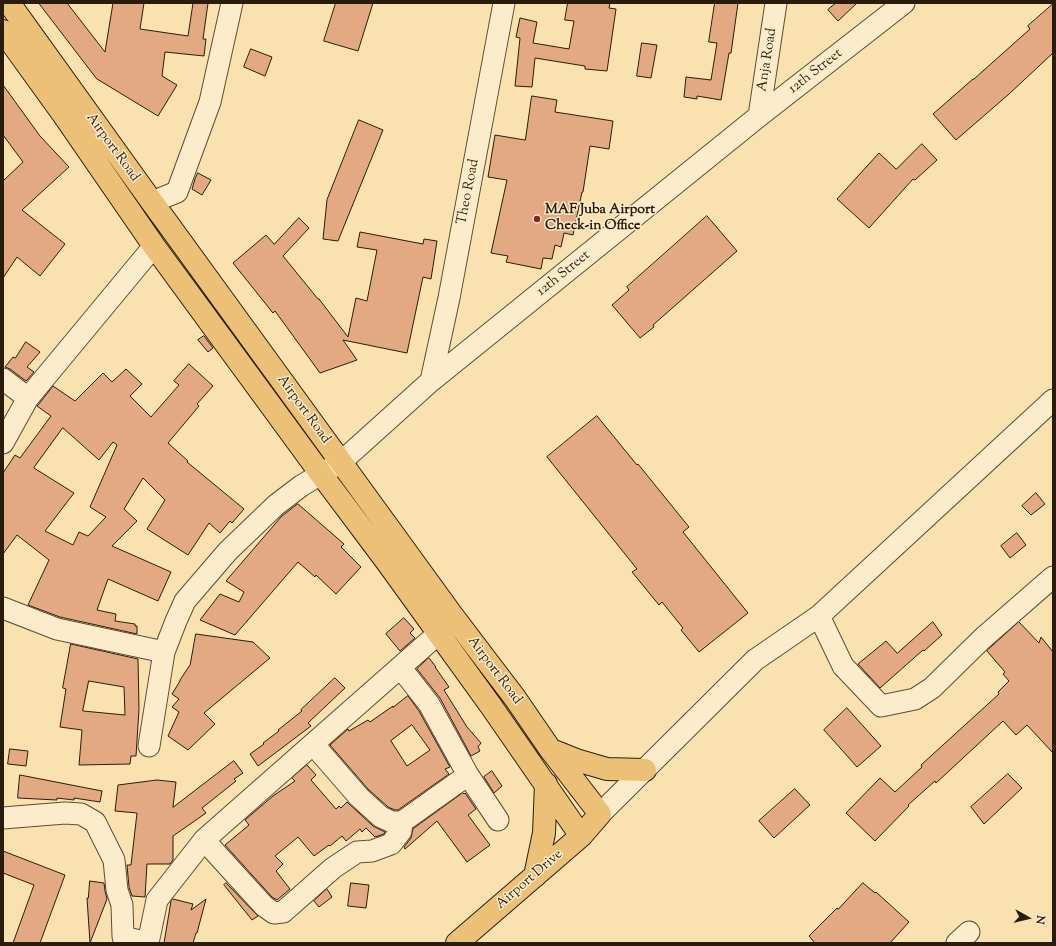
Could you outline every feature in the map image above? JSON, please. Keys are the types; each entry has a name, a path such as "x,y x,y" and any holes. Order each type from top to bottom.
{"main road":[{"name":"Airport Road","path":"9,3 452,615 515,698 550,749 600,814"},
{"name":"Airport Road","path":"3,31 63,114 154,246 439,634 546,784 581,836"},
{"path":"550,749 576,760 607,769 645,770"},
{"path":"535,876 544,833 546,784"},
{"name":"Airport Drive","path":"457,943 581,836 600,814"}],"street":[{"path":"152,202 177,192 210,102 232,3"},
{"name":"Theo Road","path":"431,381 449,298 504,3"},
{"name":"Anja Road","path":"759,116 776,3"},
{"name":"12th Street","path":"149,746 164,652 176,621 185,601 228,551 276,505 301,486 341,462 431,381 759,116 904,3"},
{"path":"3,443 28,398 154,246"},
{"path":"3,379 28,398"},
{"path":"600,814 756,660 819,616 1053,400"},
{"path":"819,616 843,666 881,706 915,699 932,688 982,638 1053,577"},
{"path":"3,608 57,629 164,652"},
{"path":"3,818 81,814 95,822 114,860 117,890 122,905 123,937 148,943 157,900 204,840 439,634"},
{"path":"400,667 429,704 468,775 498,820"},
{"path":"313,744 359,797 381,817 392,822 402,822 468,775"},
{"path":"204,840 264,906 274,914 283,912 333,868 357,852 372,851 391,844 402,831 402,822"}],"building":[{"path":"39,3 67,3 105,52 113,3 144,3 140,29 188,36 193,3 208,3 203,39 206,39 204,56 165,52 162,76 177,85 158,116 97,79"},
{"path":"336,3 373,3 358,51 324,41"},
{"path":"568,3 610,3 609,8 616,9 607,71 585,69 585,66 535,58 532,87 515,86 520,38 516,37 520,18 537,22 533,43 569,49 574,21 565,20"},
{"path":"715,3 738,3 731,53 729,53 721,100 697,96 697,99 684,97 686,77 711,80 717,43 709,42"},
{"path":"836,3 857,3 838,21 828,10"},
{"path":"1053,4 1053,53 956,140 933,114 1030,29 1028,26"},
{"path":"642,43 657,45 651,78 637,76"},
{"path":"251,49 272,57 265,76 244,67"},
{"path":"3,85 40,136 69,167 22,210 65,244 40,276 17,257 3,278 3,181 23,162 3,135"},
{"path":"532,96 557,100 555,112 613,121 609,149 590,146 583,192 573,235 564,233 561,247 555,245 552,259 543,258 541,269 506,262 508,256 491,253 507,180 488,177 495,135 525,140"},
{"path":"359,120 383,130 338,241 323,239 327,200"},
{"path":"922,144 937,160 915,180 913,179 869,228 837,199 879,153 896,169"},
{"path":"198,173 211,180 202,195 192,189"},
{"path":"707,216 737,251 640,338 612,305 629,290 627,287"},
{"path":"299,218 309,228 283,256 348,337 356,298 367,301 377,250 357,247 360,232 423,244 424,239 437,241 431,279 423,277 407,353 343,340 357,360 320,373 275,311 273,313 233,263 266,235 274,244"},
{"path":"204,336 213,348 208,352 198,340"},
{"path":"26,342 40,352 27,367 34,372 26,381 5,367 13,357 15,358"},
{"path":"189,364 213,386 197,404 199,406 168,443 188,461 187,462 244,509 232,523 230,521 220,533 209,523 188,555 147,529 165,500 143,478 124,509 137,521 112,546 171,572 158,601 108,579 97,610 116,614 115,621 135,624 135,626 137,626 137,634 60,617 28,605 49,560 17,535 3,554 3,473 15,455 20,458 51,416 37,406 53,386 75,401 103,373 112,382 126,369 142,384 130,396 151,417 179,385 174,381","holes":["63,428 99,460 113,442 117,445 90,507 106,517 88,536 79,532 73,545 45,531 74,493 34,468"]},
{"path":"597,416 689,527 683,532 748,613 699,652 681,630 683,628 662,602 659,605 632,572 637,569 547,457"},
{"path":"1036,493 1045,504 1031,515 1022,506"},
{"path":"298,504 344,544 341,547 361,567 336,594 316,575 315,577 298,562 235,635 200,620 220,594 239,602 244,592 226,581 281,517"},
{"path":"1017,533 1026,545 1010,558 1001,546"},
{"path":"404,618 414,629 410,633 415,638 400,651 386,634"},
{"path":"933,622 942,635 880,688 858,664 886,641 897,653"},
{"path":"1019,622 1039,643 1041,637 1053,652 1053,753 1027,725 1016,735 1003,721 936,783 935,781 908,805 909,806 875,841 846,813 880,778 895,792 922,767 921,765 999,694 998,692 1009,681 1003,674 1005,672 987,651"},
{"path":"196,634 253,642 270,658 204,713 215,724 188,750 168,736 179,712 172,707 179,699 172,694 190,665"},
{"path":"71,644 138,659 139,709 136,756 131,756 130,764 79,765 82,730 60,727 66,689 63,688","holes":["89,681 124,687 125,715 83,711"]},
{"path":"429,658 449,687 444,690 467,727 481,743 478,747 480,751 471,756 440,698 417,669"},
{"path":"335,678 345,688 308,723 311,726 258,766 250,754 264,744 263,743 302,711 301,710"},
{"path":"408,696 419,711 450,767 445,769 449,774 398,810 388,807 368,789 330,745 348,729 349,731 368,720 370,722","holes":["412,725 430,750 407,766 391,741"]},
{"path":"847,708 881,746 857,767 824,730"},
{"path":"10,749 28,751 26,766 8,764"},
{"path":"234,761 243,773 234,779 236,781 202,808 206,813 173,836 173,860 170,864 147,864 145,897 132,896 129,887 127,865 131,865 137,813 115,811 118,785 157,780 176,782 173,807"},
{"path":"307,765 316,775 311,780 336,809 339,806 341,808 347,802 373,826 385,832 384,834 375,837 366,828 362,832 360,829 346,841 342,836 314,856 298,837 275,856 283,864 276,871 290,889 277,900 272,897 225,845 249,825 245,820 273,796 295,781 292,778"},
{"path":"492,771 502,786 494,793 484,777"},
{"path":"1008,774 1022,788 984,824 971,807"},
{"path":"20,775 102,791 100,802 74,798 74,800 57,798 57,800 18,798"},
{"path":"795,789 810,805 774,838 759,821"},
{"path":"465,793 476,809 468,815 490,845 467,862 437,821 405,849 404,847 411,838 413,829"},
{"path":"3,851 65,875 40,943 13,943 34,885 3,873"},
{"path":"90,881 104,883 107,899 90,943 87,898"},
{"path":"226,883 258,916 252,920 224,885"},
{"path":"351,883 369,885 366,908 348,906"},
{"path":"863,883 875,893 876,892 909,922 890,943 815,943 809,936"},
{"path":"327,889 332,897 319,907 314,901"},
{"path":"173,899 193,904 191,910 206,899 193,943 164,943 171,901"}],"place":[{"name":"MAF Juba Airport Check-in Office","path":"537,219"}]}
